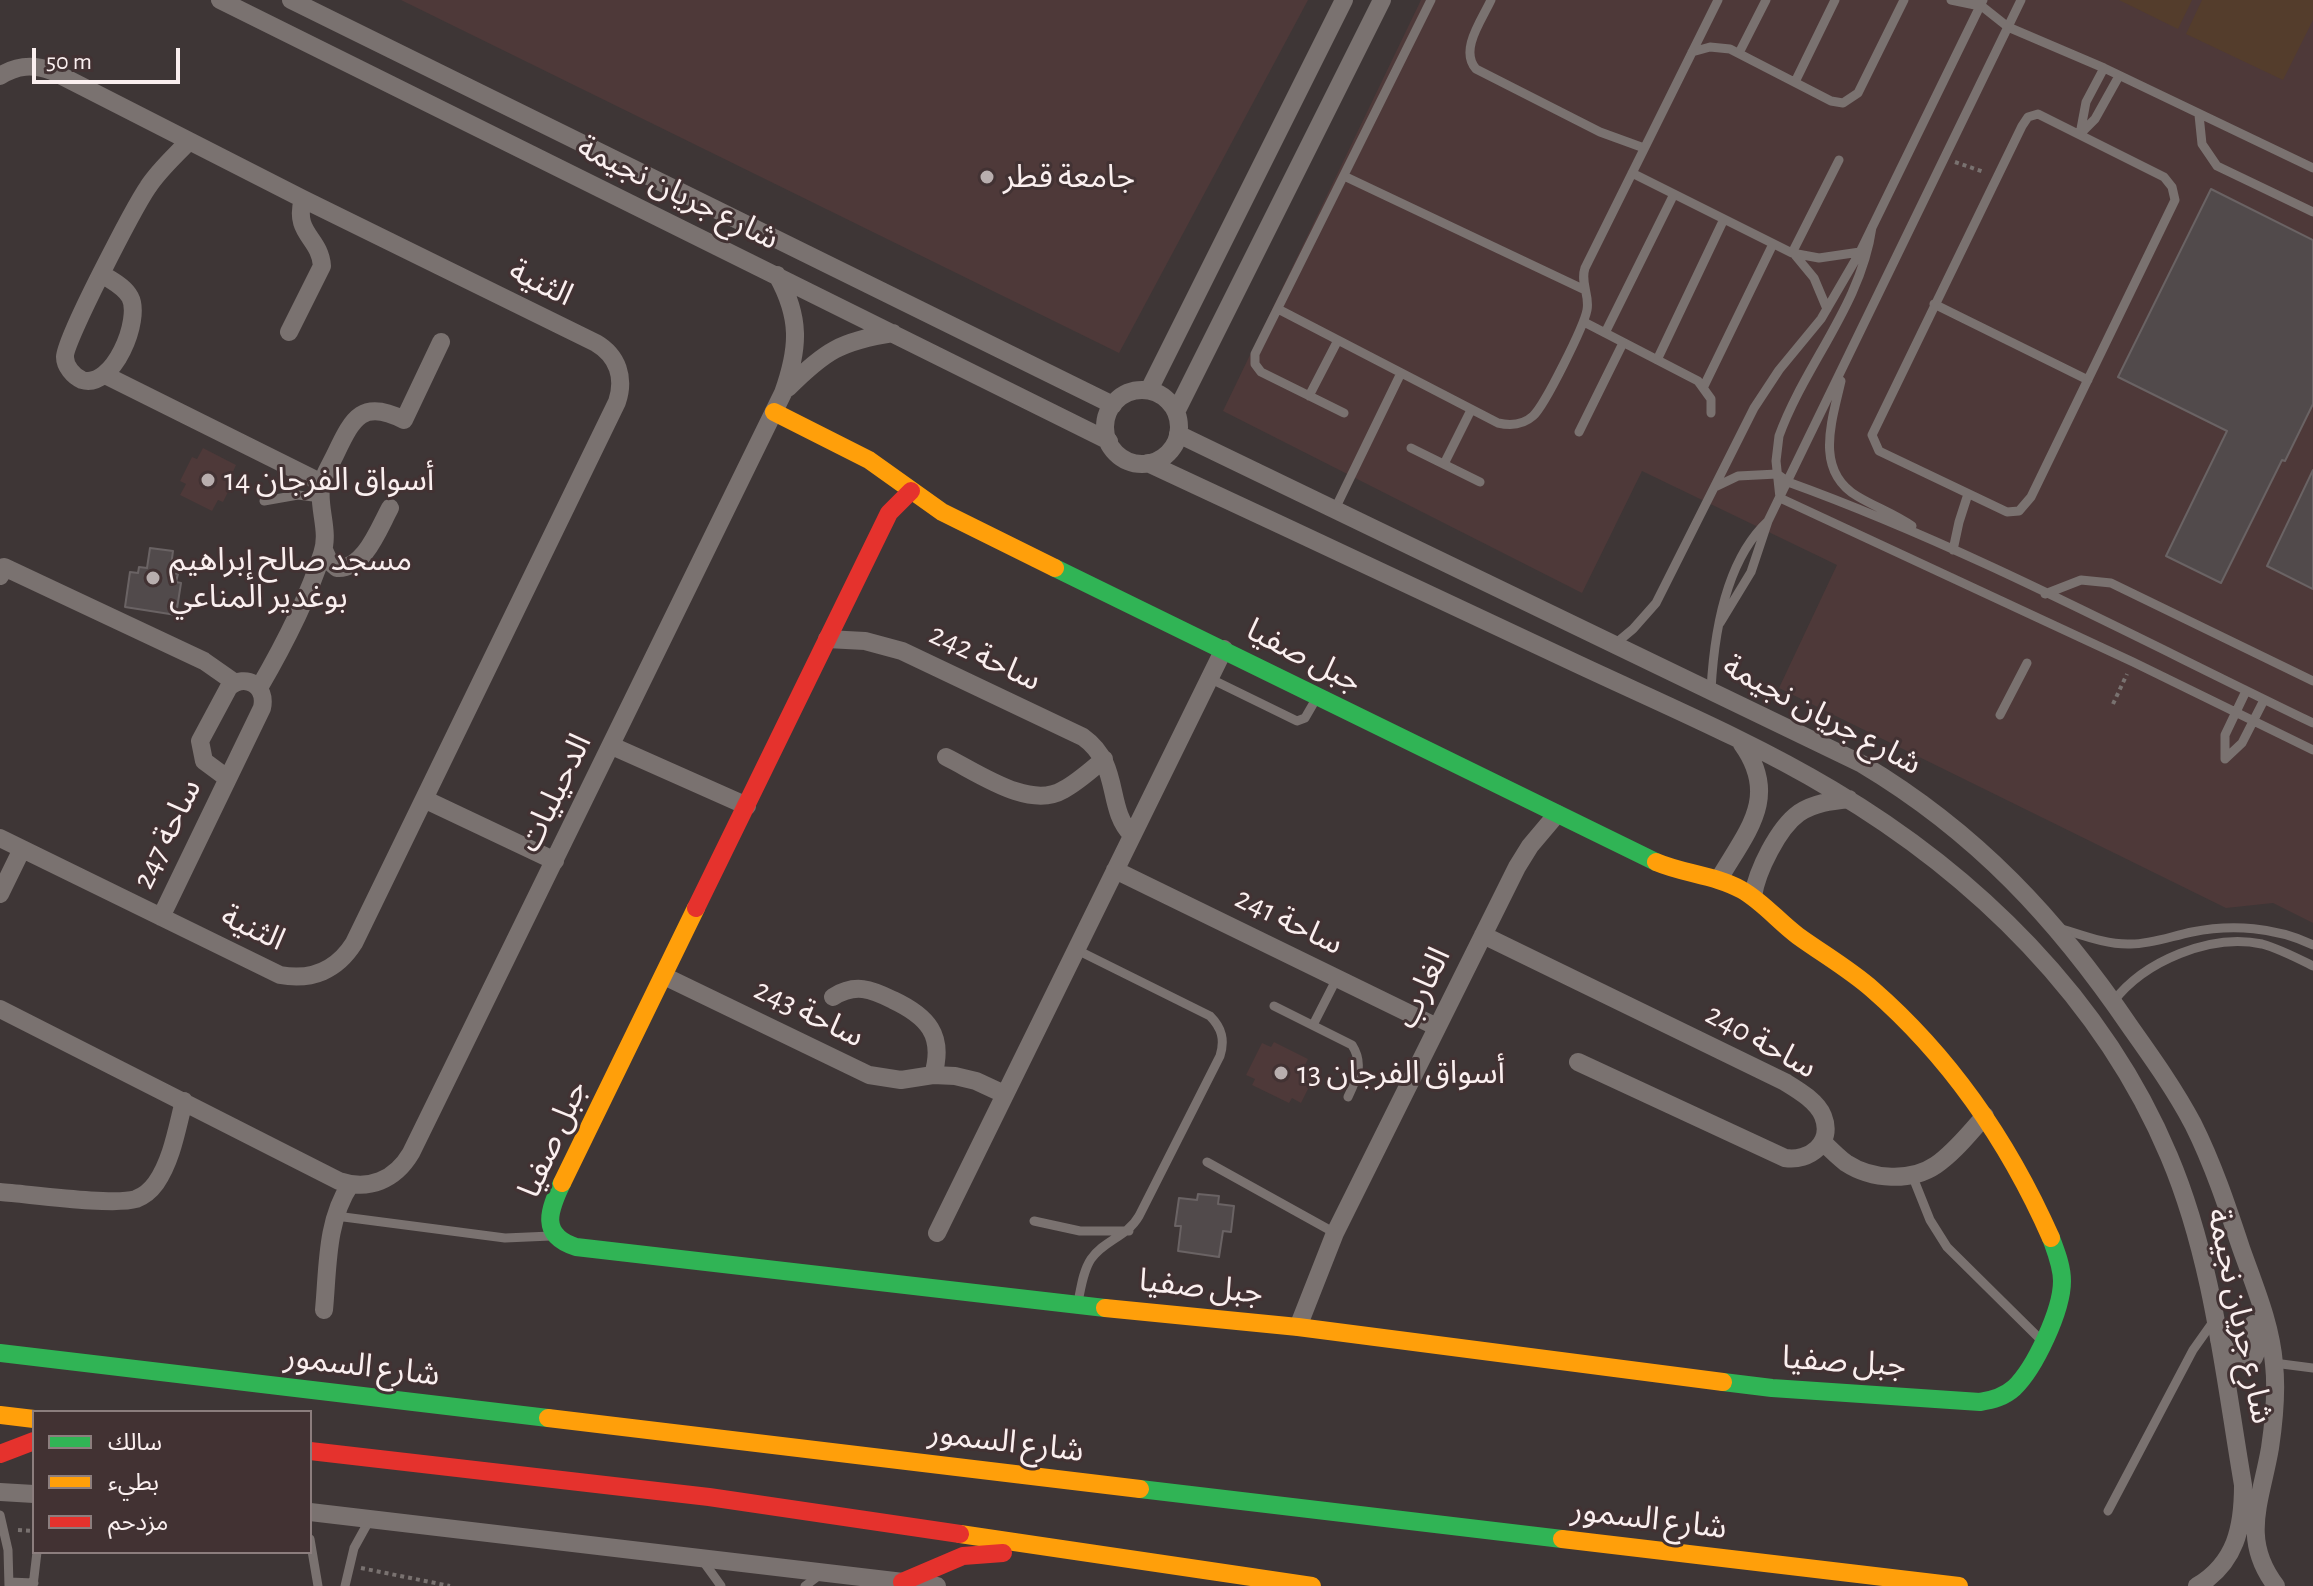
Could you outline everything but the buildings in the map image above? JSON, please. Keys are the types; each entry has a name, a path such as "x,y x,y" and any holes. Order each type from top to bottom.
{"street":[{"name":"شارع جريان نجيمة","path":"220,0 1109,441"},
{"name":"شارع جريان نجيمة","path":"291,0 1113,405"},
{"path":"1149,390 1344,0"},
{"path":"1176,412 1165,398 1149,390 1129,393 1113,405 1106,423 1113,450 1129,461 1148,463 1167,453 1178,434 1176,412 1382,0"},
{"name":"الثنية","path":"0,76 21,67 42,68 596,343 611,354 619,371 620,392 354,943 328,970 305,977 280,975 0,838"},
{"path":"102,274 126,291 134,314 115,362 105,375 98,379 82,380 69,370 65,355 102,274 145,191 161,169 189,141"},
{"path":"1263,159 1295,175"},
{"path":"289,332 322,266 321,256 300,223 303,199"},
{"name":"الدحيليات","path":"350,1185 381,1182 406,1162 783,393 794,363 796,333 790,303 777,275"},
{"name":"الدحيليات","path":"783,393 813,362 833,349 853,340 893,333"},
{"path":"2,571 204,661 234,682 247,680 259,688 286,641 324,550 322,490 347,429 366,412 382,411 404,420 441,342"},
{"path":"105,375 322,490"},
{"name":"جبل صفيا","path":"774,412 860,455 942,512 1672,869 1719,879 1753,896 1789,930 1853,973 1894,1010 1968,1091 2034,1199 2060,1264 2062,1281 2059,1304 2014,1390 1998,1399 1980,1402 1772,1388 1298,1327 1077,1305 576,1247 561,1241 549,1220 552,1204 889,513 911,491"},
{"name":"شارع جريان نجيمة","path":"1178,434 1862,764 1924,803 1987,855 2055,926 2169,1082 2193,1124 2226,1200 2267,1324 2274,1363 2273,1422 2256,1512 2255,1538 2260,1559 2276,1586"},
{"name":"شارع جريان نجيمة","path":"1148,463 1794,768 1849,799 1929,854 1967,885 2037,954 2097,1030 2148,1111 2168,1155 2200,1244 2243,1485 2243,1504 2236,1544 2227,1561 2197,1586"},
{"path":"324,550 337,568 347,569 360,559 390,508"},
{"name":"ساحة 242","path":"827,639 865,641 902,651 1083,737 1104,759"},
{"path":"937,1233 1224,649"},
{"name":"ساحة 247","path":"227,778 208,766 200,748 203,735 225,692 234,682"},
{"name":"ساحة 247","path":"161,917 262,708 264,701 259,688"},
{"path":"1719,879 1752,822 1760,801 1756,768 1740,741"},
{"path":"612,746 747,806"},
{"path":"946,757 1017,792 1036,797 1064,790 1104,759 1123,822 1132,835"},
{"path":"424,799 555,861"},
{"path":"1753,896 1761,868 1786,826 1797,814 1812,806 1849,799"},
{"name":"الغارب","path":"1298,1327 1335,1233 1522,856 1557,814"},
{"path":"0,894 22,849"},
{"name":"ساحة 241","path":"1115,870 1437,1027"},
{"name":"ساحة 240","path":"1483,935 1795,1088 1823,1115 1823,1142"},
{"name":"ساحة 243","path":"664,976 869,1075 901,1080 933,1075 965,1078 1004,1094"},
{"name":"ساحة 243","path":"833,997 850,988 870,989 919,1014 936,1042 933,1075"},
{"path":"0,1009 350,1185 335,1216 324,1310"},
{"path":"1578,1062 1785,1158 1802,1159 1811,1155 1823,1142 1847,1163 1889,1176 1912,1175 1943,1160 1985,1116"},
{"path":"0,1192 115,1201 145,1195 168,1159 184,1101"},
{"path":"2217,1338 2238,1360 2249,1359 2257,1350 2258,1339 2234,1254 2239,1240"},
{"name":"شارع السمور","path":"0,1341 46,1358"},
{"name":"شارع السمور","path":"0,1353 1959,1586"},
{"path":"0,1415 32,1419"},
{"path":"0,1454 32,1442"},
{"path":"312,1451 709,1497 1312,1586"},
{"path":"0,1492 32,1494"},
{"path":"312,1512 937,1586"},
{"path":"902,1582 965,1555 990,1551 1156,1574 1211,1571"}],"lane":[{"path":"1344,413 1265,375 1255,364 1255,354 1431,0"},
{"path":"1491,0 1470,46 1469,59 1476,69 1600,132 1644,148"},
{"path":"1278,309 1471,410 1507,425 1532,417 1542,404 1584,322 1588,306 1583,279 1585,268 1718,0"},
{"path":"1739,53 1766,0"},
{"path":"1795,82 1835,0"},
{"path":"1692,52 1700,48 1720,47 1739,53 1837,103 1854,98 1904,0"},
{"path":"1951,0 1979,2 2008,27 2104,68 2313,168"},
{"path":"1711,690 1714,645 1727,594 1739,566 1788,482 2021,0"},
{"path":"1612,646 1633,629 1656,603 1765,389 1827,309 1860,252 1979,2"},
{"path":"2080,134 2086,102 2104,68"},
{"path":"2080,134 2095,119 2119,76"},
{"path":"2033,115 2043,115 2080,134 2164,177 2172,187 2175,200 2024,507 2007,512 1879,451 1873,441 1875,424 2024,121 2033,115"},
{"path":"2199,115 2202,144 2217,166 2313,212"},
{"path":"1792,253 1839,160"},
{"path":"1632,173 1792,253 1819,258 1860,252"},
{"path":"1344,176 1585,290"},
{"path":"1605,333 1674,194"},
{"path":"1657,360 1724,219"},
{"path":"1780,498 1777,448 1783,424 1856,288 1869,248 1872,227"},
{"path":"1704,386 1773,244"},
{"path":"1792,253 1814,278 1827,309"},
{"path":"1934,304 2088,380"},
{"path":"1584,322 1704,386 1711,399 1711,413"},
{"path":"1309,396 1338,340"},
{"path":"1579,432 1623,343"},
{"path":"1844,365 1829,434 1829,458 1833,470 1847,489 1895,515 1924,536"},
{"path":"1334,511 1401,373"},
{"path":"1444,464 1471,410"},
{"path":"1411,448 1480,482"},
{"path":"1714,488 1738,476 1764,472 1777,474 1788,482 1924,536 2313,723"},
{"path":"264,501 322,490"},
{"path":"1953,550 1968,494"},
{"path":"1780,498 2313,750"},
{"path":"2045,594 2081,580 2111,583 2313,681"},
{"path":"2000,715 2027,663"},
{"path":"1209,678 1297,721 1305,718 1317,696"},
{"path":"2246,691 2225,735 2225,759 2242,743 2264,700"},
{"path":"2055,926 2120,944 2146,943 2195,931 2229,929 2272,931 2313,945"},
{"path":"2113,1002 2129,984 2149,969 2192,950 2219,944 2260,944 2313,966"},
{"path":"1075,949 1210,1016 1223,1039 1220,1056 1139,1216 1129,1231 1091,1258 1077,1305"},
{"path":"1313,1025 1337,978"},
{"path":"1274,1006 1346,1040 1356,1052 1359,1074 1348,1097"},
{"path":"1207,1162 1335,1233"},
{"path":"1912,1175 1930,1220 1947,1247 2042,1341"},
{"path":"335,1216 505,1238 555,1235"},
{"path":"1034,1221 1080,1231 1129,1231"},
{"path":"2108,1511 2197,1343 2215,1319"},
{"path":"2274,1363 2313,1368"},
{"path":"0,1515 8,1550 9,1584 33,1584 37,1554"},
{"path":"345,1586 354,1548 370,1519"},
{"path":"312,1551 318,1586"},
{"path":"701,1558 721,1586"},
{"path":"805,1586 823,1572"}],"path":[{"path":"349,1565 450,1586"}],"shaded area":[{"name":"جامعة قطر","path":"401,0 1308,0 1119,353"},
{"path":"1421,0 2313,0 2313,923 2273,903 2226,908 1779,688 1837,565 1642,471 1582,593 1223,411"},
{"path":"2119,0 2192,0 2178,29"},
{"path":"2202,0 2313,0 2313,20 2283,80 2186,34"},
{"name":"أسواق الفرجان 14","path":"203,448 236,465 231,476 235,478 223,502 218,500 212,511 180,495 186,484 180,481 192,457 197,459"},
{"name":"أسواق الفرجان 13","path":"1274,1042 1308,1059 1305,1065 1317,1071 1301,1103 1292,1098 1289,1103 1252,1085 1255,1079 1246,1075 1262,1043 1271,1047"}],"traffic: fast":[{"path":"1055,568 1656,862"},
{"path":"562,1183 550,1221 556,1236 576,1247 1105,1308"},
{"path":"1723,1382 1980,1402 2002,1396 2014,1388 2030,1367 2046,1338 2057,1307 2062,1275 2051,1238"},
{"path":"0,1353 548,1418"},
{"path":"1140,1489 1562,1539"}],"traffic: slow":[{"path":"774,412 869,460 942,512 1055,568"},
{"path":"1656,862 1742,890 1798,936 1863,982 1901,1016 1952,1073 1997,1136 2051,1238"},
{"path":"562,1183 696,908"},
{"path":"1105,1308 1298,1327 1723,1382"},
{"path":"0,1415 32,1419"},
{"path":"548,1418 1140,1489"},
{"path":"960,1534 1312,1586"},
{"path":"1562,1539 1959,1586"}],"traffic: jam":[{"path":"696,908 889,513 911,491"},
{"path":"0,1454 32,1442"},
{"path":"312,1451 709,1497 960,1534"},
{"path":"902,1582 963,1556 1003,1553"}],"place":[{"name":"جامعة قطر","path":"987,177"},
{"name":"أسواق الفرجان 14","path":"208,480"},
{"name":"مسجد صالح إبراهيم بوغدير المناعي","path":"153,578"},
{"name":"أسواق الفرجان 13","path":"1281,1073"}]}
